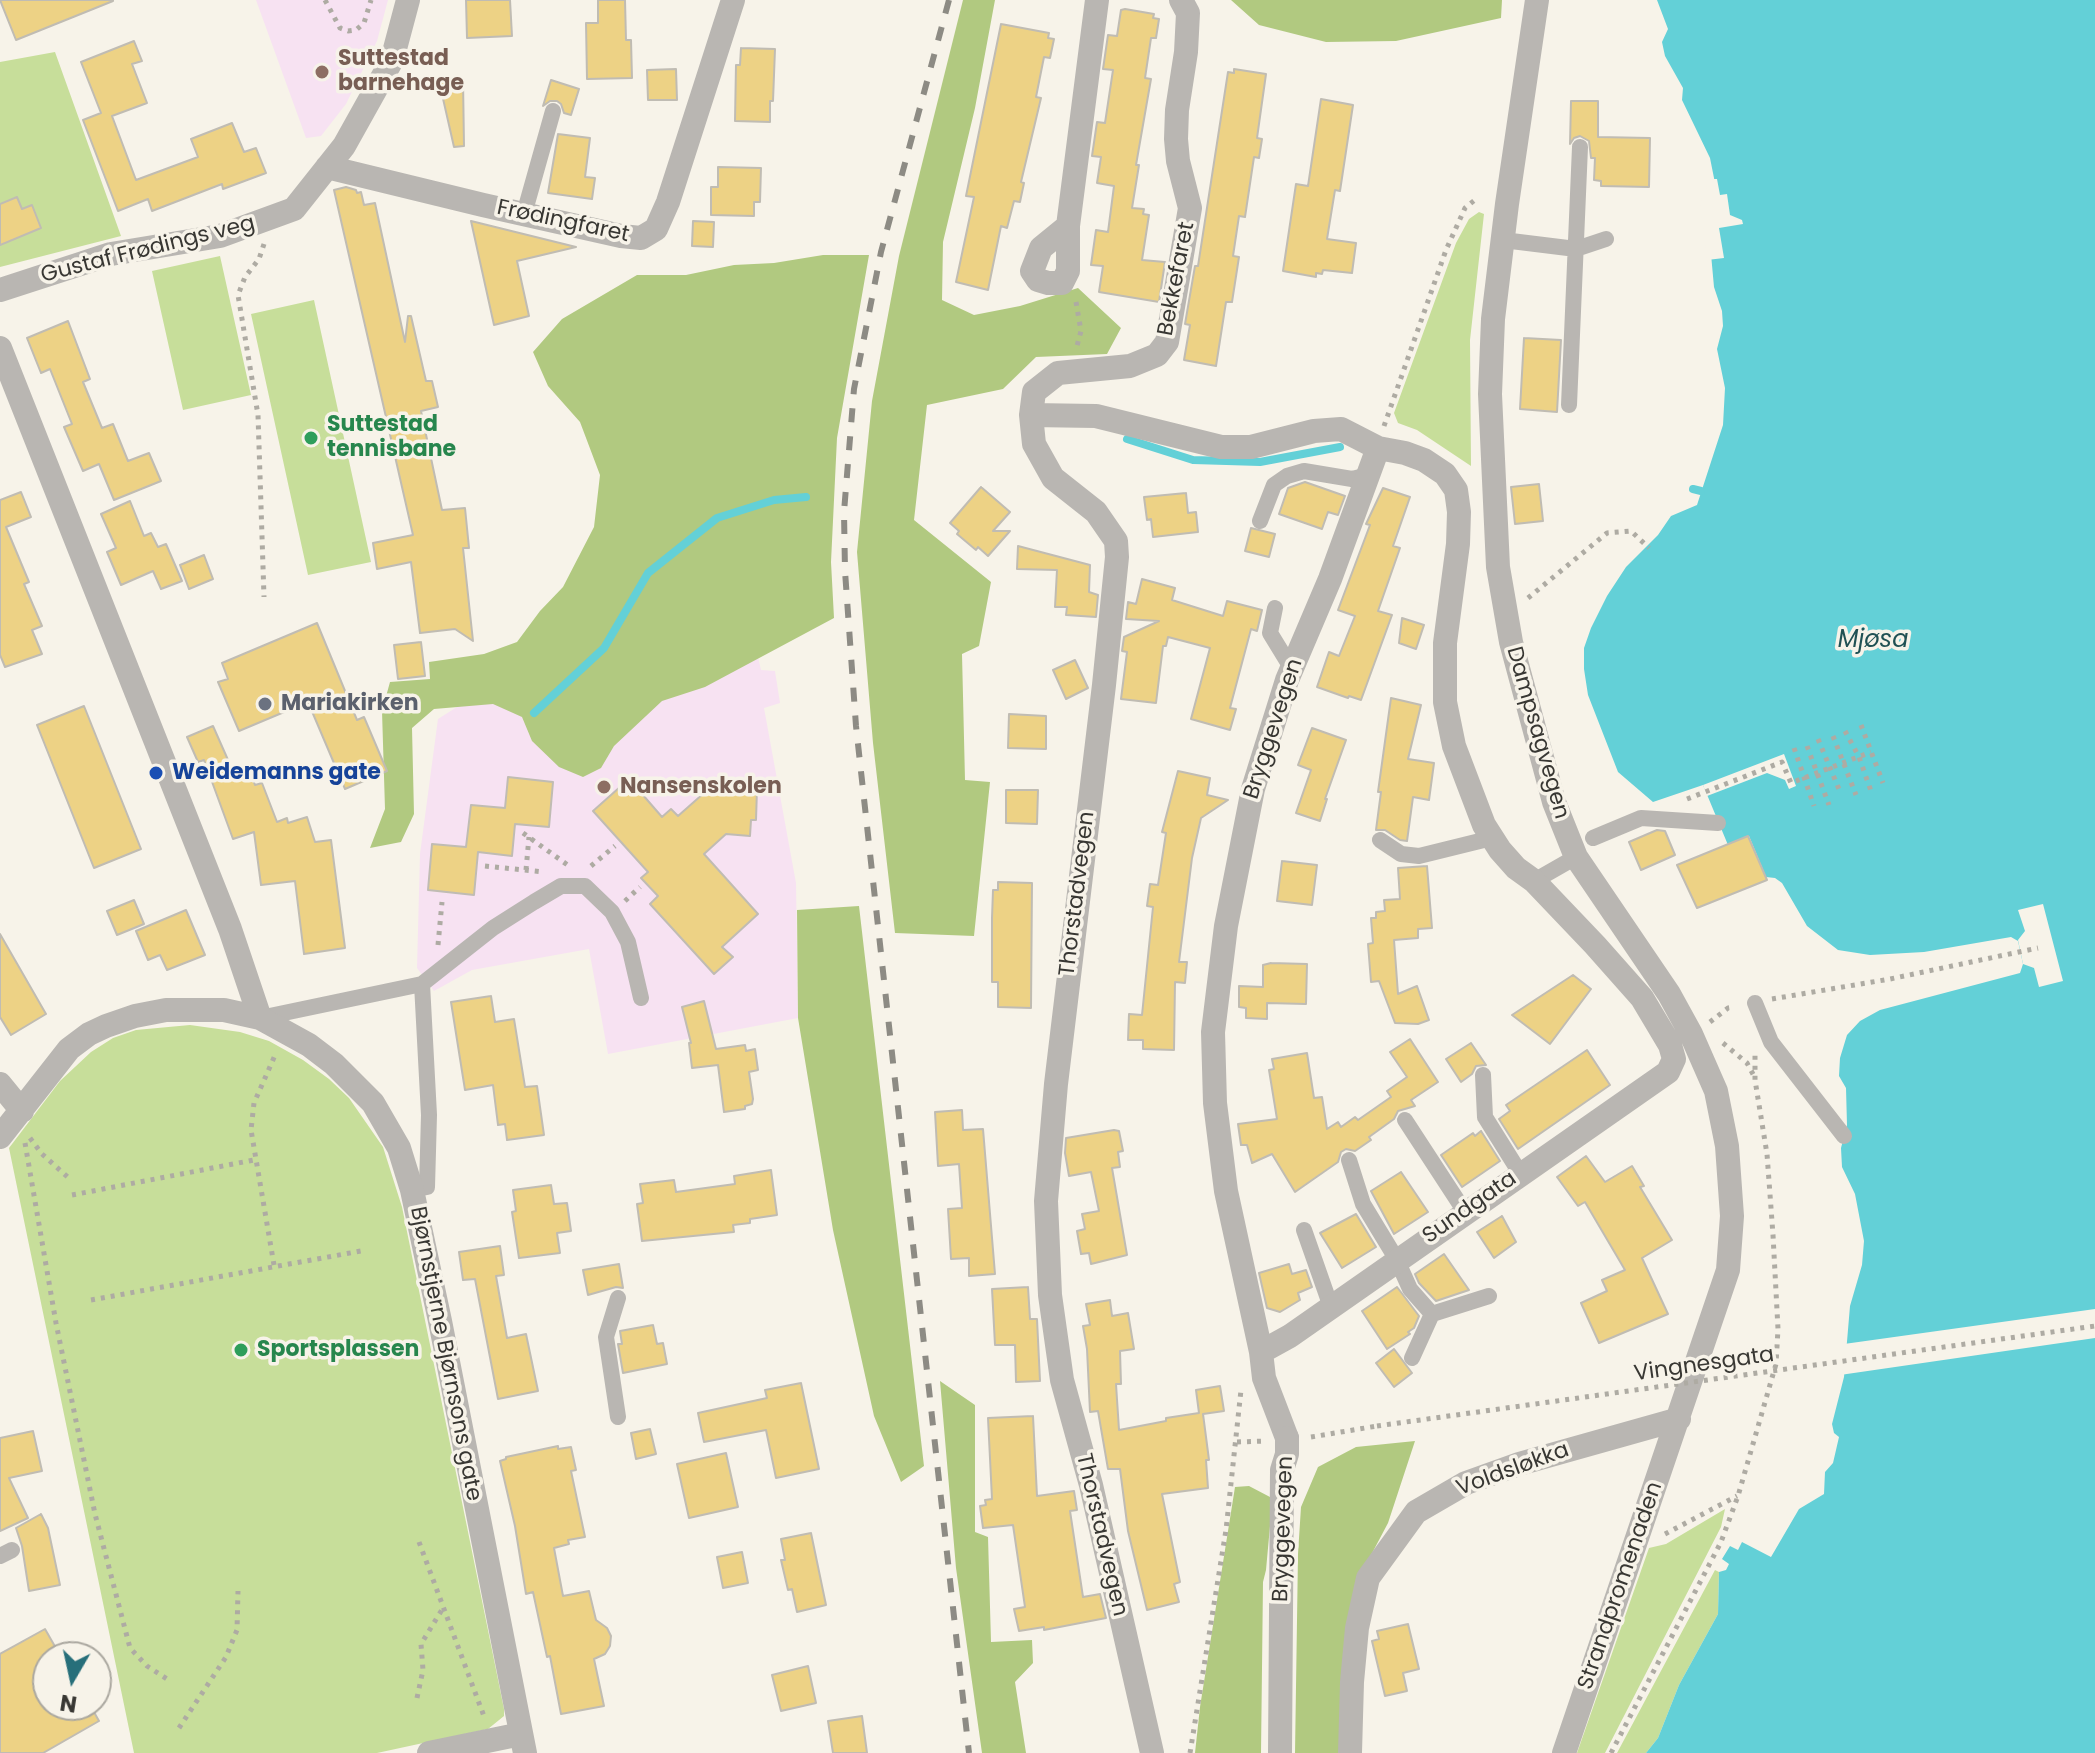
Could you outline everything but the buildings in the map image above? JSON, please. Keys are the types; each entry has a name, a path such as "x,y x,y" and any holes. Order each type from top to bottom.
{"street":[{"name":"Gustaf Frødings veg","path":"0,290 111,254 220,236 294,209 344,146 392,60 408,0"},
{"name":"Frødingfaret","path":"327,167 621,236 641,238 656,229 668,202 733,0"},
{"path":"1068,226 1041,248 1032,271 1038,280 1062,283 1068,271 1068,226 1097,0"},
{"name":"Bekkefaret","path":"1031,415 1034,392 1058,373 1130,366 1157,355 1167,342 1190,208 1178,161 1176,139 1188,13 1181,0"},
{"name":"Dampsagvegen","path":"1537,0 1493,319 1490,394 1498,567 1511,642 1531,722 1554,802 1576,857 1669,994 1716,1091 1727,1146 1732,1216 1728,1270 1679,1419"},
{"path":"0,348 224,915 260,1018"},
{"path":"1031,415 1096,416 1221,447 1251,447 1314,431 1341,429 1378,448 1424,460 1445,474 1456,490 1459,512 1458,544 1445,643 1446,712 1458,758 1484,825 1516,868 1534,881"},
{"name":"Thorstadvegen","path":"1031,415 1034,444 1053,478 1096,512 1116,541 1104,685 1056,1084 1047,1216 1050,1295 1062,1380 1091,1485 1152,1753"},
{"name":"Bryggevegen","path":"1280,1753 1282,1470 1287,1454 1278,1439 1226,1191 1215,1103 1213,1032 1226,926 1253,789 1292,669 1330,579 1378,448"},
{"name":"Sundgata","path":"1261,1352 1290,1336 1668,1072 1674,1059 1670,1045 1642,998 1534,881"},
{"name":"Bjørnstjerne Bjørnsons gate","path":"0,1137 69,1049 89,1034 135,1016 194,1008 224,1010 260,1018 286,1030 334,1064 373,1103 399,1148 412,1190 523,1744"},
{"path":"0,1084 22,1111"},
{"name":"Strandpromenaden","path":"1564,1753 1679,1419"},
{"name":"Voldsløkka","path":"1350,1753 1357,1628 1368,1578 1416,1512 1480,1478 1562,1451 1679,1419"},
{"path":"429,1753 493,1740 523,1744"}],"lane":[{"path":"524,214 553,111"},
{"path":"1569,405 1580,147"},
{"path":"1503,240 1576,249 1606,239"},
{"path":"1260,521 1274,485 1287,476 1304,471 1352,479 1368,475"},
{"path":"1275,608 1270,633 1292,669"},
{"path":"1593,838 1641,818 1718,823"},
{"path":"1380,840 1401,854 1419,856 1492,838"},
{"path":"1534,881 1576,857"},
{"path":"260,1018 428,979 493,928 561,886 579,880 612,912 628,942 641,998"},
{"path":"412,1190 427,1187 428,979"},
{"path":"1755,1003 1771,1042 1844,1136"},
{"path":"1483,1075 1485,1117 1520,1173"},
{"path":"1405,1120 1465,1212"},
{"path":"1349,1160 1363,1204 1397,1260 1410,1289 1432,1314"},
{"path":"1304,1230 1331,1307"},
{"path":"1412,1358 1432,1314 1489,1296"},
{"path":"618,1298 606,1337 618,1417"}],"path":[{"path":"325,0 340,28 348,31 356,30 364,23 371,0"},
{"path":"1378,448 1446,250 1465,208 1476,199"},
{"path":"264,597 258,415 238,295 245,277 259,259 274,217"},
{"path":"1062,283 1079,305 1081,331 1070,371"},
{"path":"1517,607 1607,533 1631,531 1649,548"},
{"path":"1861,725 1883,783"},
{"path":"1845,731 1859,757 1871,791"},
{"path":"1833,736 1856,795"},
{"path":"1818,739 1841,794"},
{"path":"1807,746 1829,805"},
{"path":"1794,748 1814,806"},
{"path":"1680,802 1782,762 1791,783 1871,752"},
{"path":"526,870 526,835 568,863 579,880"},
{"path":"590,867 615,846"},
{"path":"485,866 579,880"},
{"path":"428,979 442,902"},
{"path":"1706,1026 1728,1008 2038,948"},
{"path":"274,1265 251,1130 254,1103 286,1030"},
{"path":"1716,1037 1747,1063 1755,1080"},
{"path":"1611,1753 1721,1542 1738,1496 1776,1364 1778,1341 1767,1154 1755,1080 1755,1049"},
{"path":"71,1180 42,1154 23,1130 56,1323 95,1514 130,1648 147,1666 170,1681"},
{"path":"72,1195 254,1160"},
{"path":"91,1300 361,1251"},
{"name":"Vingnesgata","path":"1318,1436 2095,1326"},
{"path":"1190,1753 1237,1442 1244,1371 1261,1352"},
{"path":"1237,1442 1278,1439"},
{"path":"1635,1541 1662,1535 1738,1496"},
{"path":"419,1542 493,1740"},
{"path":"179,1728 226,1657 237,1630 238,1591"},
{"path":"417,1698 423,1670 421,1644 444,1607"}],"shaded area":[{"name":"Suttestad barnehage","path":"256,0 388,0 377,41 346,104 321,136 306,138"},
{"name":"Nansenskolen","path":"710,642 758,657 761,670 775,671 780,703 764,708 796,883 798,1018 608,1054 589,949 472,970 434,991 417,968 420,854 438,719 479,693"}],"green space":[{"path":"963,0 995,0 975,108 943,242 942,300 974,315 1020,306 1078,288 1121,328 1107,354 1036,357 1003,389 927,405 914,520 991,582 979,646 962,654 965,780 990,782 974,936 895,933 873,743 857,552 872,401 899,256"},
{"path":"1231,0 1502,0 1501,18 1396,41 1326,42 1259,25"},
{"path":"55,52 121,236 0,267 0,62"},
{"path":"1479,212 1484,214 1470,340 1471,466 1417,430 1398,423 1394,413 1456,243 1469,219"},
{"path":"823,255 869,255 837,438 831,562 834,618 705,687 662,701 614,746 601,768 583,777 559,767 532,741 522,717 493,704 434,709 412,728 414,814 401,842 370,848 385,809 382,711 390,682 430,679 429,662 484,654 517,642 563,587 594,527 600,475 580,422 548,386 533,352 562,319 637,275 686,275 734,265 774,263"},
{"path":"220,256 251,395 183,410 152,271"},
{"name":"Suttestad tennisbane","path":"314,300 371,562 308,575 251,314"},
{"path":"859,906 924,1466 901,1482 874,1416 833,1230 798,1018 797,910"},
{"name":"Sportsplassen","path":"190,1025 240,1032 269,1041 329,1079 349,1098 383,1147 402,1207 504,1709 504,1716 488,1729 377,1753 134,1753 9,1148 60,1081 91,1052 113,1038 136,1030"},
{"path":"940,1381 975,1405 975,1532 988,1537 991,1642 1032,1640 1033,1663 1015,1682 1026,1753 982,1753 956,1568"},
{"path":"1415,1441 1388,1523 1360,1576 1342,1753 1295,1753 1301,1507 1318,1467 1356,1447"},
{"path":"1249,1486 1270,1497 1271,1515 1263,1582 1261,1753 1195,1753 1235,1487"},
{"path":"1725,1509 1721,1527 1605,1753 1577,1753 1649,1548 1666,1544"},
{"path":"1715,1570 1719,1572 1718,1614 1679,1685 1658,1738 1646,1753 1617,1753"}],"water":[{"name":"Mjøsa","path":"1657,0 2095,0 2095,1753 1646,1753 1658,1738 1679,1685 1718,1614 1719,1572 1726,1570 1729,1564 1722,1559 1730,1546 1738,1550 1742,1542 1771,1557 1799,1509 1824,1494 1825,1472 1833,1463 1839,1437 1834,1433 1832,1424 1844,1377 1850,1306 1862,1265 1864,1241 1855,1194 1842,1167 1841,1148 1847,1125 1846,1088 1839,1076 1840,1058 1847,1035 1860,1021 1880,1010 2020,973 2023,964 2018,941 2011,937 1924,952 1870,955 1838,950 1807,926 1782,883 1766,877 1749,836 1728,845 1703,785 1653,802 1618,772 1588,695 1584,648 1607,596 1626,567 1658,535 1671,516 1697,505 1723,425 1725,388 1717,349 1723,326 1722,311 1714,287 1711,254 1715,183 1710,158 1682,100 1683,88 1665,56 1662,42 1668,29"}],"pier":[{"path":"1710,179 1717,179 1720,195 1727,194 1730,215 1742,220 1743,224 1719,228 1724,258 1707,260 1700,203"},
{"path":"1784,754 1796,786 1789,789 1785,780 1767,773 1707,796 1703,785"},
{"path":"2043,904 2063,981 2039,987 2034,968 2023,964 2018,940 2025,931 2018,910"},
{"path":"2095,1309 2095,1338 1840,1375 1844,1344"}],"waterway":[{"path":"1127,439 1193,460 1260,462 1340,447"},
{"path":"1693,489 1701,491"},
{"path":"534,713 604,648 648,573 717,518 774,500 806,497"}],"railway":[{"path":"949,0 881,252 854,389 844,512 856,726 969,1753"}],"place":[{"name":"Suttestad barnehage","path":"322,72"},
{"name":"Suttestad tennisbane","path":"311,438"},
{"name":"Mariakirken","path":"265,704"},
{"name":"Weidemanns gate","path":"156,773"},
{"name":"Nansenskolen","path":"604,787"},
{"name":"Sportsplassen","path":"241,1350"}]}
